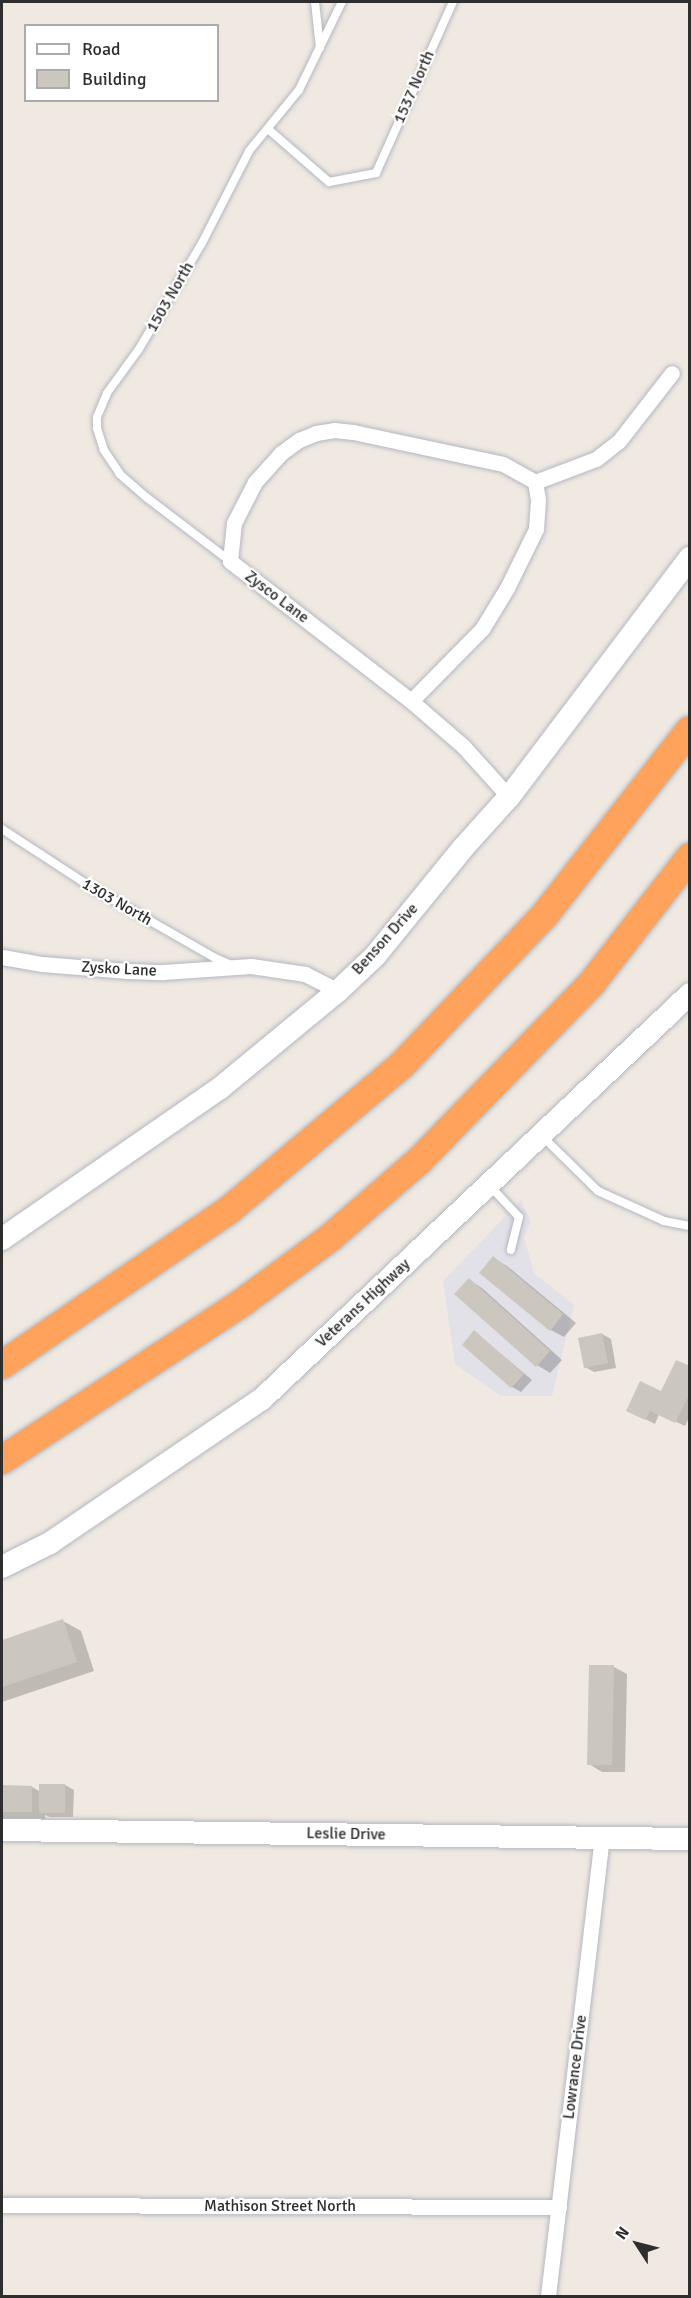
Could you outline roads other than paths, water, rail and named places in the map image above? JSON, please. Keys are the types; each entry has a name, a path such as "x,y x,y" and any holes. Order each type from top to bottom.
{"highway":[{"path":"2,1365 228,1211 402,1065 544,916 690,730"},
{"path":"2,1460 243,1302 330,1238 419,1161 592,983 690,857"}],"street":[{"path":"411,701 482,629 507,588 536,529 538,500 535,482 596,459 612,447 638,418 672,373"},
{"name":"Zysco Lane","path":"509,797 463,747 411,701 230,561 234,523 255,482 281,453 299,440 316,434 334,430 353,432 503,464 535,482"},
{"name":"Benson Drive","path":"2,1239 219,1089 338,991 375,956 463,848 509,797 690,558"},
{"name":"Zysko Lane","path":"2,957 42,964 128,971 163,972 236,966 279,969 304,974 338,991"},
{"name":"Veterans Highway","path":"2,1567 50,1543 262,1399 690,994"},
{"name":"Leslie Drive","path":"2,1830 690,1839"},
{"name":"Lowrance Drive","path":"548,2296 602,1837"},
{"name":"Mathison Street North","path":"2,2205 559,2207"}],"lane":[{"path":"315,2 320,48"},
{"name":"1503 North","path":"230,561 146,497 120,474 104,450 97,428 97,417 107,393 139,349 202,243 249,151 298,90 342,2"},
{"name":"1537 North","path":"268,129 330,182 376,173 453,2"},
{"name":"1303 North","path":"2,829 91,887 215,958 236,966"},
{"path":"541,1135 598,1191 664,1221 690,1226"},
{"path":"489,1185 519,1217 511,1250"}]}
